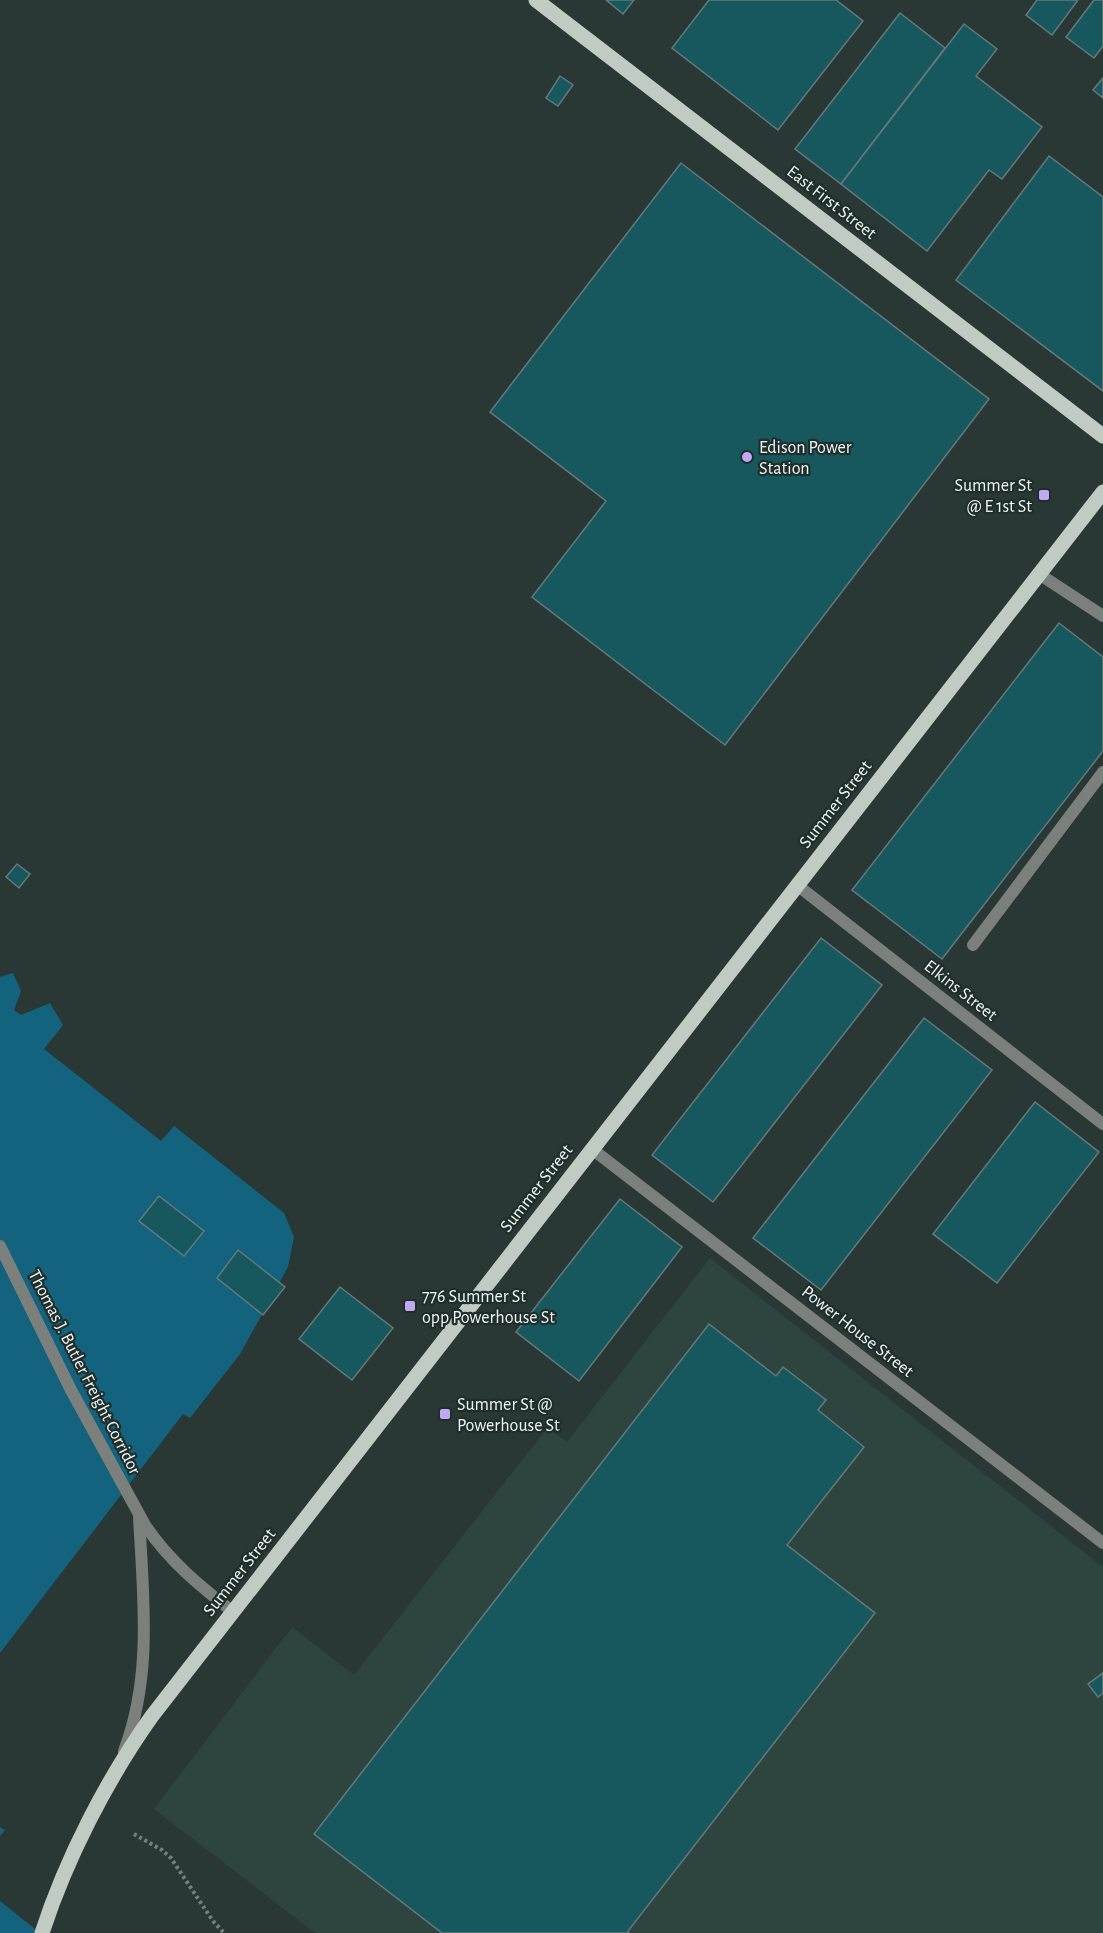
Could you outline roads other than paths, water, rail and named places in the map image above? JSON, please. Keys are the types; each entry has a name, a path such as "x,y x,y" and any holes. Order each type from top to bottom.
{"main road":[{"name":"East First Street","path":"536,0 1103,436"},
{"name":"Summer Street","path":"42,1933 76,1850 117,1770 152,1716 1103,492"}],"street":[{"path":"1039,574 1103,616"},
{"path":"973,945 1103,772"},
{"name":"Elkins Street","path":"797,885 1103,1124"},
{"name":"Power House Street","path":"592,1149 1103,1543"},
{"name":"Thomas J. Butler Freight Corridor","path":"0,1246 71,1390 139,1515 158,1544 178,1567 233,1612"},
{"name":"Thomas J. Butler Freight Corridor","path":"117,1770 138,1708 144,1665 139,1515"}],"water":[{"path":"13,973 21,991 14,1010 21,1015 50,1003 63,1025 44,1049 161,1141 174,1126 284,1213 294,1237 288,1267 240,1354 190,1418 183,1414 0,1653 0,977"},
{"path":"0,1901 40,1933 0,1933"}],"place":[{"name":"Edison Power Station","path":"747,457"},
{"name":"Summer St @ E 1st St","path":"1044,495"},
{"name":"776 Summer St opp Powerhouse St","path":"410,1306"},
{"name":"Summer St @ Powerhouse St","path":"445,1414"}]}
